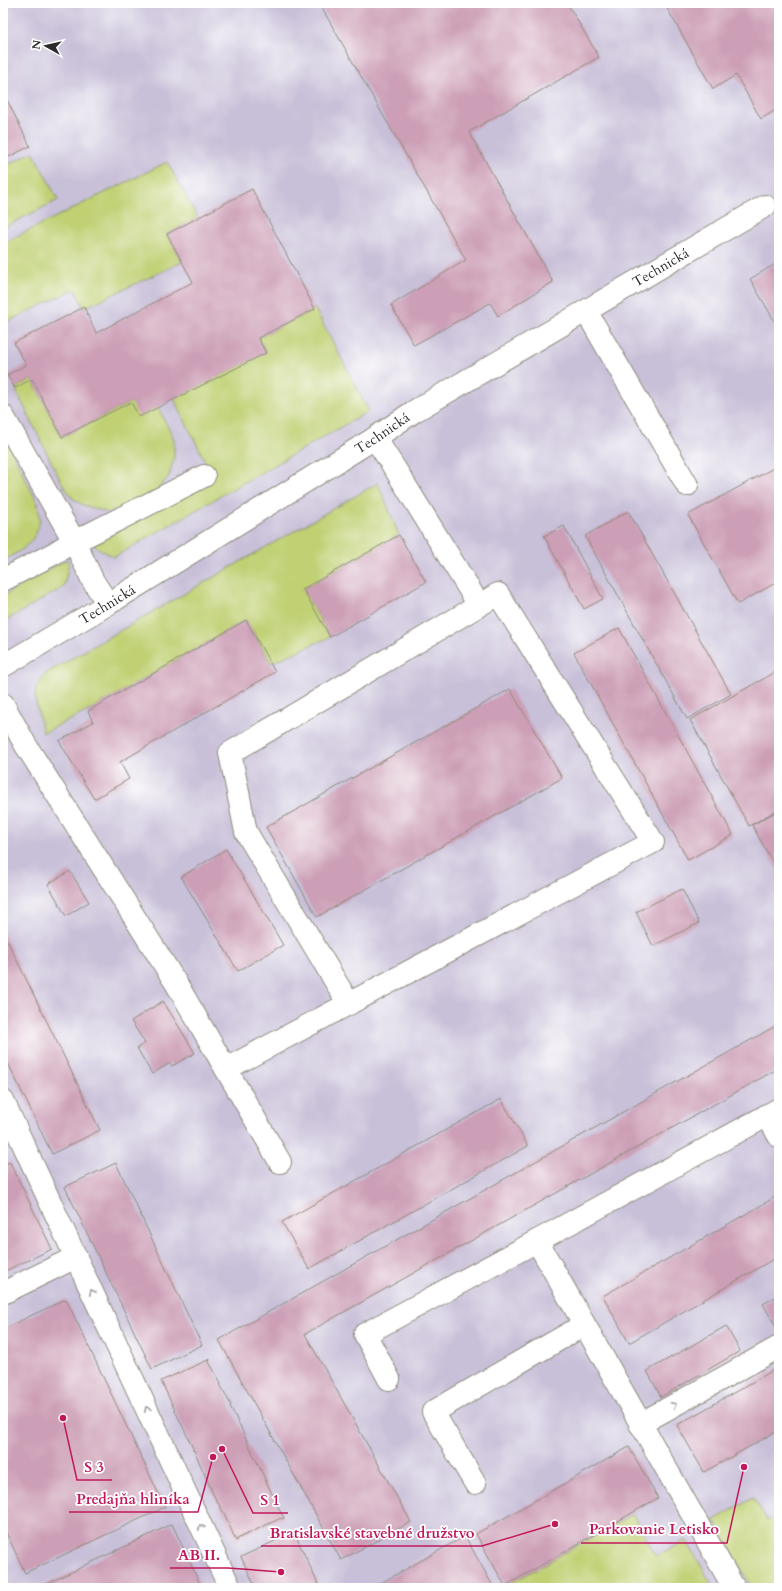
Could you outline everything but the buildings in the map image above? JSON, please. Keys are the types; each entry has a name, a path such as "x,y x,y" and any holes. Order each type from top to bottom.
{"street":[{"name":"Technická","path":"3,666 108,604 375,438 413,412 765,206"},
{"path":"586,311 687,485"},
{"path":"3,416 74,541 92,581 108,604"},
{"path":"375,438 402,478 479,605"},
{"path":"3,580 53,554 74,541 204,476"},
{"path":"226,1069 349,1004 653,842 498,594 230,753 246,832 349,1004"},
{"path":"3,704 29,751 176,983 280,1162"},
{"path":"3,1102 230,1588"},
{"path":"389,1379 365,1334 773,1112 779,1136"},
{"path":"537,1241 734,1588"},
{"path":"3,1293 76,1257"},
{"path":"475,1482 433,1412 584,1325"},
{"path":"640,1424 779,1347"}],"shaded area":[{"path":"3,3 779,3 779,1588 3,1588"}],"green space":[{"path":"33,152 58,200 3,228 3,167"},
{"path":"167,162 198,218 167,234 182,262 84,308 75,289 3,324 3,243"},
{"path":"315,309 369,411 114,557 93,545 213,477 174,399 266,352 258,338"},
{"path":"32,379 62,437 131,402 158,407 174,439 174,458 169,476 156,492 109,513 83,505 72,498 60,480 15,388"},
{"path":"3,434 38,504 40,520 36,534 31,541 23,549 3,561"},
{"path":"378,483 399,535 303,589 330,637 271,663 246,620 88,711 43,733 35,699 36,689 46,673"},
{"path":"67,559 69,563 64,587 3,622 3,596"},
{"path":"753,1498 768,1521 779,1514 779,1588 752,1588 714,1520"},
{"path":"633,1514 656,1556 686,1540 714,1588 502,1588"}],"place":[{"name":"S 3","path":"63,1418"},
{"name":"S 1","path":"222,1449"},
{"name":"Predajňa hliníka","path":"213,1457"},
{"name":"Parkovanie Letisko","path":"744,1467"},
{"name":"Bratislavské stavebné družstvo","path":"555,1524"},
{"name":"AB II.","path":"281,1572"}]}
